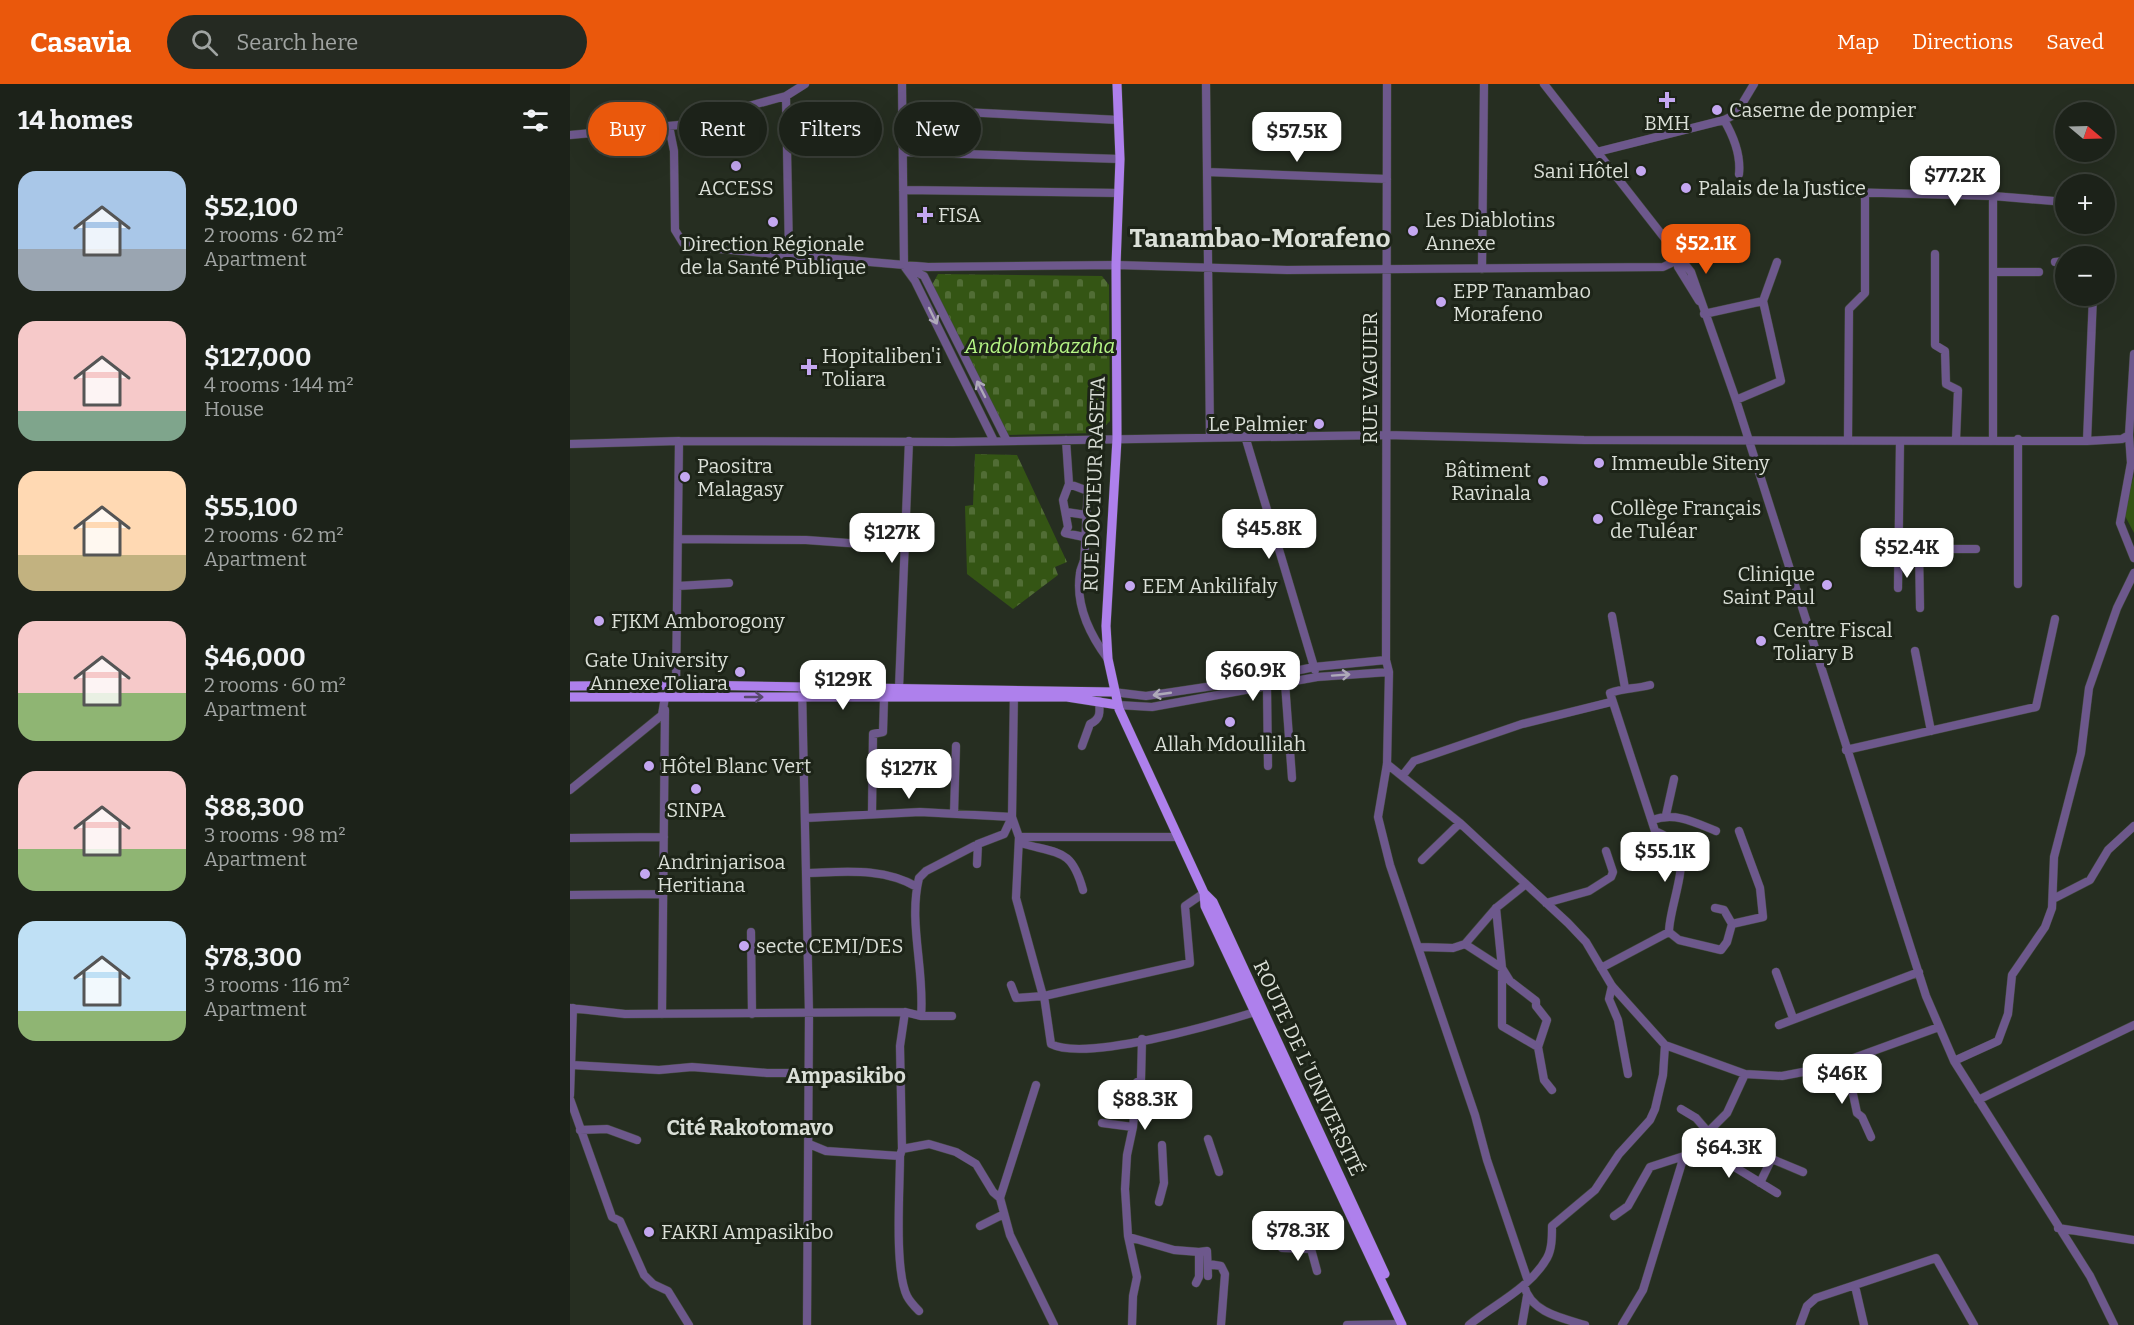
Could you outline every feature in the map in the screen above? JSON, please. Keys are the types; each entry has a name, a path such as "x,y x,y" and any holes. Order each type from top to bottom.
{"main road":[{"name":"RUE DOCTEUR RASETA","path":"1118,84 1120,159 1116,265 1117,440 1106,626 1113,692 1118,705"},
{"path":"570,686 676,687 691,685 884,699 1014,693 1113,692"},
{"path":"570,696 665,697 899,688 1014,693 1118,705"},
{"name":"ROUTE DE L'UNIVERSITÉ","path":"1118,705 1204,893 1213,902 1404,1325"},
{"name":"ROUTE DE L'UNIVERSITÉ","path":"1204,893 1205,906 1404,1325"}],"street":[{"path":"570,135 669,126 786,96 805,84"},
{"path":"902,84 903,102"},
{"path":"1206,84 1210,437"},
{"name":"RUE VAGUIER","path":"1388,84 1386,660 1389,672 1387,764 1378,817 1390,865 1419,948 1526,1283 1527,1296"},
{"path":"1482,269 1484,84"},
{"path":"1544,84 1691,272 1736,400 1846,750 1939,1027 1954,1061 2090,1276 2114,1325"},
{"path":"1597,152 1724,120 1736,114 1754,84"},
{"path":"786,96 789,254"},
{"path":"981,113 1119,120"},
{"path":"1724,120 1734,137 1740,164 1739,174"},
{"path":"669,126 674,151 675,230 683,243 696,247 904,266 1116,265 1208,269 1482,269 1663,267 1682,258"},
{"path":"981,155 1120,159"},
{"path":"903,156 904,266 915,280 994,441"},
{"path":"1207,172 1387,179"},
{"path":"903,190 1119,193"},
{"path":"1845,192 1993,196 2055,201"},
{"path":"1848,440 1849,309 1865,294 1865,193"},
{"path":"1993,196 1994,439"},
{"path":"1935,254 1935,345 1945,351 1946,384 1958,390 1956,440"},
{"path":"1736,400 1781,381 1763,301 1777,262"},
{"path":"904,266 924,276 1007,441"},
{"path":"1994,272 2039,272"},
{"path":"1704,314 1763,301"},
{"path":"2087,441 2092,306"},
{"path":"2134,354 2129,435 2131,463 2120,523 2134,558"},
{"path":"570,444 679,441 1117,440 1386,435 1584,440 1748,438 2087,441 2122,439 2129,435"},
{"path":"1245,436 1317,677"},
{"path":"2018,439 2018,584"},
{"path":"1066,440 1069,484 1063,500 1068,527 1065,533 1084,537"},
{"path":"570,790 662,715 665,697 676,687 679,441"},
{"path":"899,688 909,441"},
{"path":"1899,588 1900,441"},
{"path":"1069,484 1088,491 1080,596 1093,640 1108,659"},
{"path":"1066,512 1086,515"},
{"path":"678,539 806,540 904,547"},
{"path":"1899,549 1976,549"},
{"path":"1918,549 1920,608"},
{"path":"1954,1061 1998,1041 2008,1014 2012,975 2045,927 2053,899 2054,857 2081,753 2089,688 2117,608 2134,573"},
{"path":"678,586 729,583"},
{"path":"1612,616 1625,688"},
{"path":"1846,750 2036,707 2055,620"},
{"path":"1915,651 1931,731"},
{"path":"1113,692 1146,696 1253,680 1314,667 1386,660"},
{"path":"1118,705 1152,707 1317,677 1389,672"},
{"path":"1286,683 1292,778"},
{"path":"1650,685 1631,690 1625,688 1610,693 1611,702 1655,831 1671,840 1678,849 1680,857 1680,875 1671,909 1669,932"},
{"path":"1267,687 1268,766"},
{"path":"802,692 809,1014 807,1325"},
{"path":"921,1016 922,977 917,961 919,878 978,844 1004,834 1012,817 1014,693"},
{"path":"662,1014 665,697"},
{"path":"872,814 873,734 883,732 884,699"},
{"path":"1082,746 1090,724 1097,721 1100,716 1099,701"},
{"path":"1403,775 1414,761 1522,724 1611,702"},
{"path":"954,814 956,746"},
{"path":"1387,764 1460,823 1586,942 1612,986 1665,1045 1745,1074 1782,1076 1846,1061 1939,1027"},
{"path":"1666,815 1674,779"},
{"path":"806,818 872,814 1012,817"},
{"path":"1652,820 1666,815 1716,831"},
{"path":"1012,817 1024,844 1068,857 1077,868 1083,890"},
{"path":"1422,860 1460,823"},
{"path":"2053,899 2090,880 2108,850 2134,826"},
{"path":"1732,924 1763,917 1760,888 1739,831"},
{"path":"1022,837 1136,835 1150,839 1178,837"},
{"path":"570,838 664,837"},
{"path":"1022,837 1016,898 1044,996 1049,1040 1057,1047 1075,1050 1142,1039 1220,1023 1255,1012"},
{"path":"977,864 978,844"},
{"path":"1546,903 1589,891 1611,877 1613,872 1606,851"},
{"path":"806,873 862,871 888,875 917,887"},
{"path":"1419,948 1453,948 1466,944 1496,908 1526,884"},
{"path":"1011,985 1016,998 1044,996 1190,963 1185,906 1204,893"},
{"path":"570,895 663,894"},
{"path":"1496,908 1502,968 1502,1026 1538,1047"},
{"path":"1669,932 1678,940 1721,950 1727,942 1732,924 1724,910 1715,908"},
{"path":"751,932 752,1014"},
{"path":"1601,968 1669,932"},
{"path":"1466,944 1502,968 1510,981 1536,1001 1536,1006 1546,1020 1538,1047 1544,1080 1552,1090"},
{"path":"1776,972 1793,1018"},
{"path":"1779,1025 1919,972"},
{"path":"1612,986 1609,999 1618,1020 1628,1074"},
{"path":"689,1325 674,1299 644,1275 634,1257 620,1221 612,1217 570,1097 571,1008 625,1014 904,1012 921,1016 952,1016"},
{"path":"904,1012 900,1046 899,1208 903,1281 907,1296 919,1311"},
{"path":"1978,1100 2134,1025"},
{"path":"1132,1325 1137,1276 1129,1237 1125,1189 1137,1082 1141,1080 1142,1039"},
{"path":"1469,1325 1526,1283 1547,1258 1551,1246 1552,1226 1594,1190 1619,1154 1650,1120 1655,1109 1662,1075 1665,1045"},
{"path":"1846,1061 1857,1113 1871,1137"},
{"path":"572,1065 659,1070 699,1067 767,1073 809,1073"},
{"path":"1614,1216 1628,1206 1650,1167 1684,1156 1710,1132 1727,1113 1745,1074"},
{"path":"1036,1085 1000,1198 1010,1235 1054,1325"},
{"path":"1681,1109 1696,1118 1723,1143 1733,1166 1777,1193"},
{"path":"1102,1123 1133,1127"},
{"path":"580,1130 607,1129 637,1140"},
{"path":"1208,1139 1219,1172"},
{"path":"809,1144 826,1151 901,1153 928,1144 956,1152 976,1164 993,1192 1000,1198"},
{"path":"1159,1202 1164,1184 1162,1146"},
{"path":"1740,1146 1803,1172"},
{"path":"1622,1325 1643,1290 1684,1156"},
{"path":"1760,1184 1772,1158"},
{"path":"980,1226 1004,1214"},
{"path":"2058,1228 2134,1240"},
{"path":"1129,1237 1174,1250 1207,1251 1208,1276"},
{"path":"1282,1248 1311,1249 1317,1271"},
{"path":"1196,1283 1199,1277 1199,1252"},
{"path":"1800,1325 1807,1306 1816,1298 1936,1258 1974,1325"},
{"path":"1209,1264 1221,1266 1225,1274 1223,1325 1216,1325"},
{"path":"1855,1286 1864,1325"},
{"path":"1522,1325 1527,1296 1547,1312 1585,1325"},
{"path":"1347,1325 1404,1325"}],"green space":[{"name":"Andolombazaha","path":"938,274 1102,276 1109,285 1110,421 1098,433 1006,435 932,285"},
{"path":"975,454 1017,455 1067,562 1055,567 1058,575 1013,609 967,574 965,506 973,505"},
{"path":"2134,475 2134,533 2124,514"}],"place":[{"name":"BMH","path":"1667,100"},
{"name":"Caserne de pompier","path":"1717,110"},
{"name":"ACCESS","path":"736,166"},
{"name":"Sani Hôtel","path":"1641,171"},
{"name":"Palais de la Justice","path":"1686,188"},
{"name":"FISA","path":"925,215"},
{"name":"Direction Régionale de la Santé Publique","path":"773,222"},
{"name":"Les Diablotins Annexe","path":"1413,231"},
{"name":"EPP Tanambao Morafeno","path":"1441,302"},
{"name":"Hopitaliben'i Toliara","path":"809,367"},
{"name":"Le Palmier","path":"1319,424"},
{"name":"Immeuble Siteny","path":"1599,463"},
{"name":"Paositra Malagasy","path":"685,477"},
{"name":"Bâtiment Ravinala","path":"1543,481"},
{"name":"Collège Français de Tuléar","path":"1598,519"},
{"name":"Clinique Saint Paul","path":"1827,585"},
{"name":"EEM Ankilifaly","path":"1130,586"},
{"name":"FJKM Amborogony","path":"599,621"},
{"name":"Centre Fiscal Toliary B","path":"1761,641"},
{"name":"Gate University Annexe Toliara","path":"740,672"},
{"name":"Allah Mdoullilah","path":"1230,722"},
{"name":"Hôtel Blanc Vert","path":"649,766"},
{"name":"SINPA","path":"696,789"},
{"name":"Andrinjarisoa Heritiana","path":"645,874"},
{"name":"secte CEMI/DES","path":"744,946"},
{"name":"FAKRI Ampasikibo","path":"649,1232"}],"district":[{"name":"Tanambao-Morafeno","path":"1260,238"},
{"name":"Ampasikibo","path":"846,1076"},
{"name":"Cité Rakotomavo","path":"750,1128"}]}
